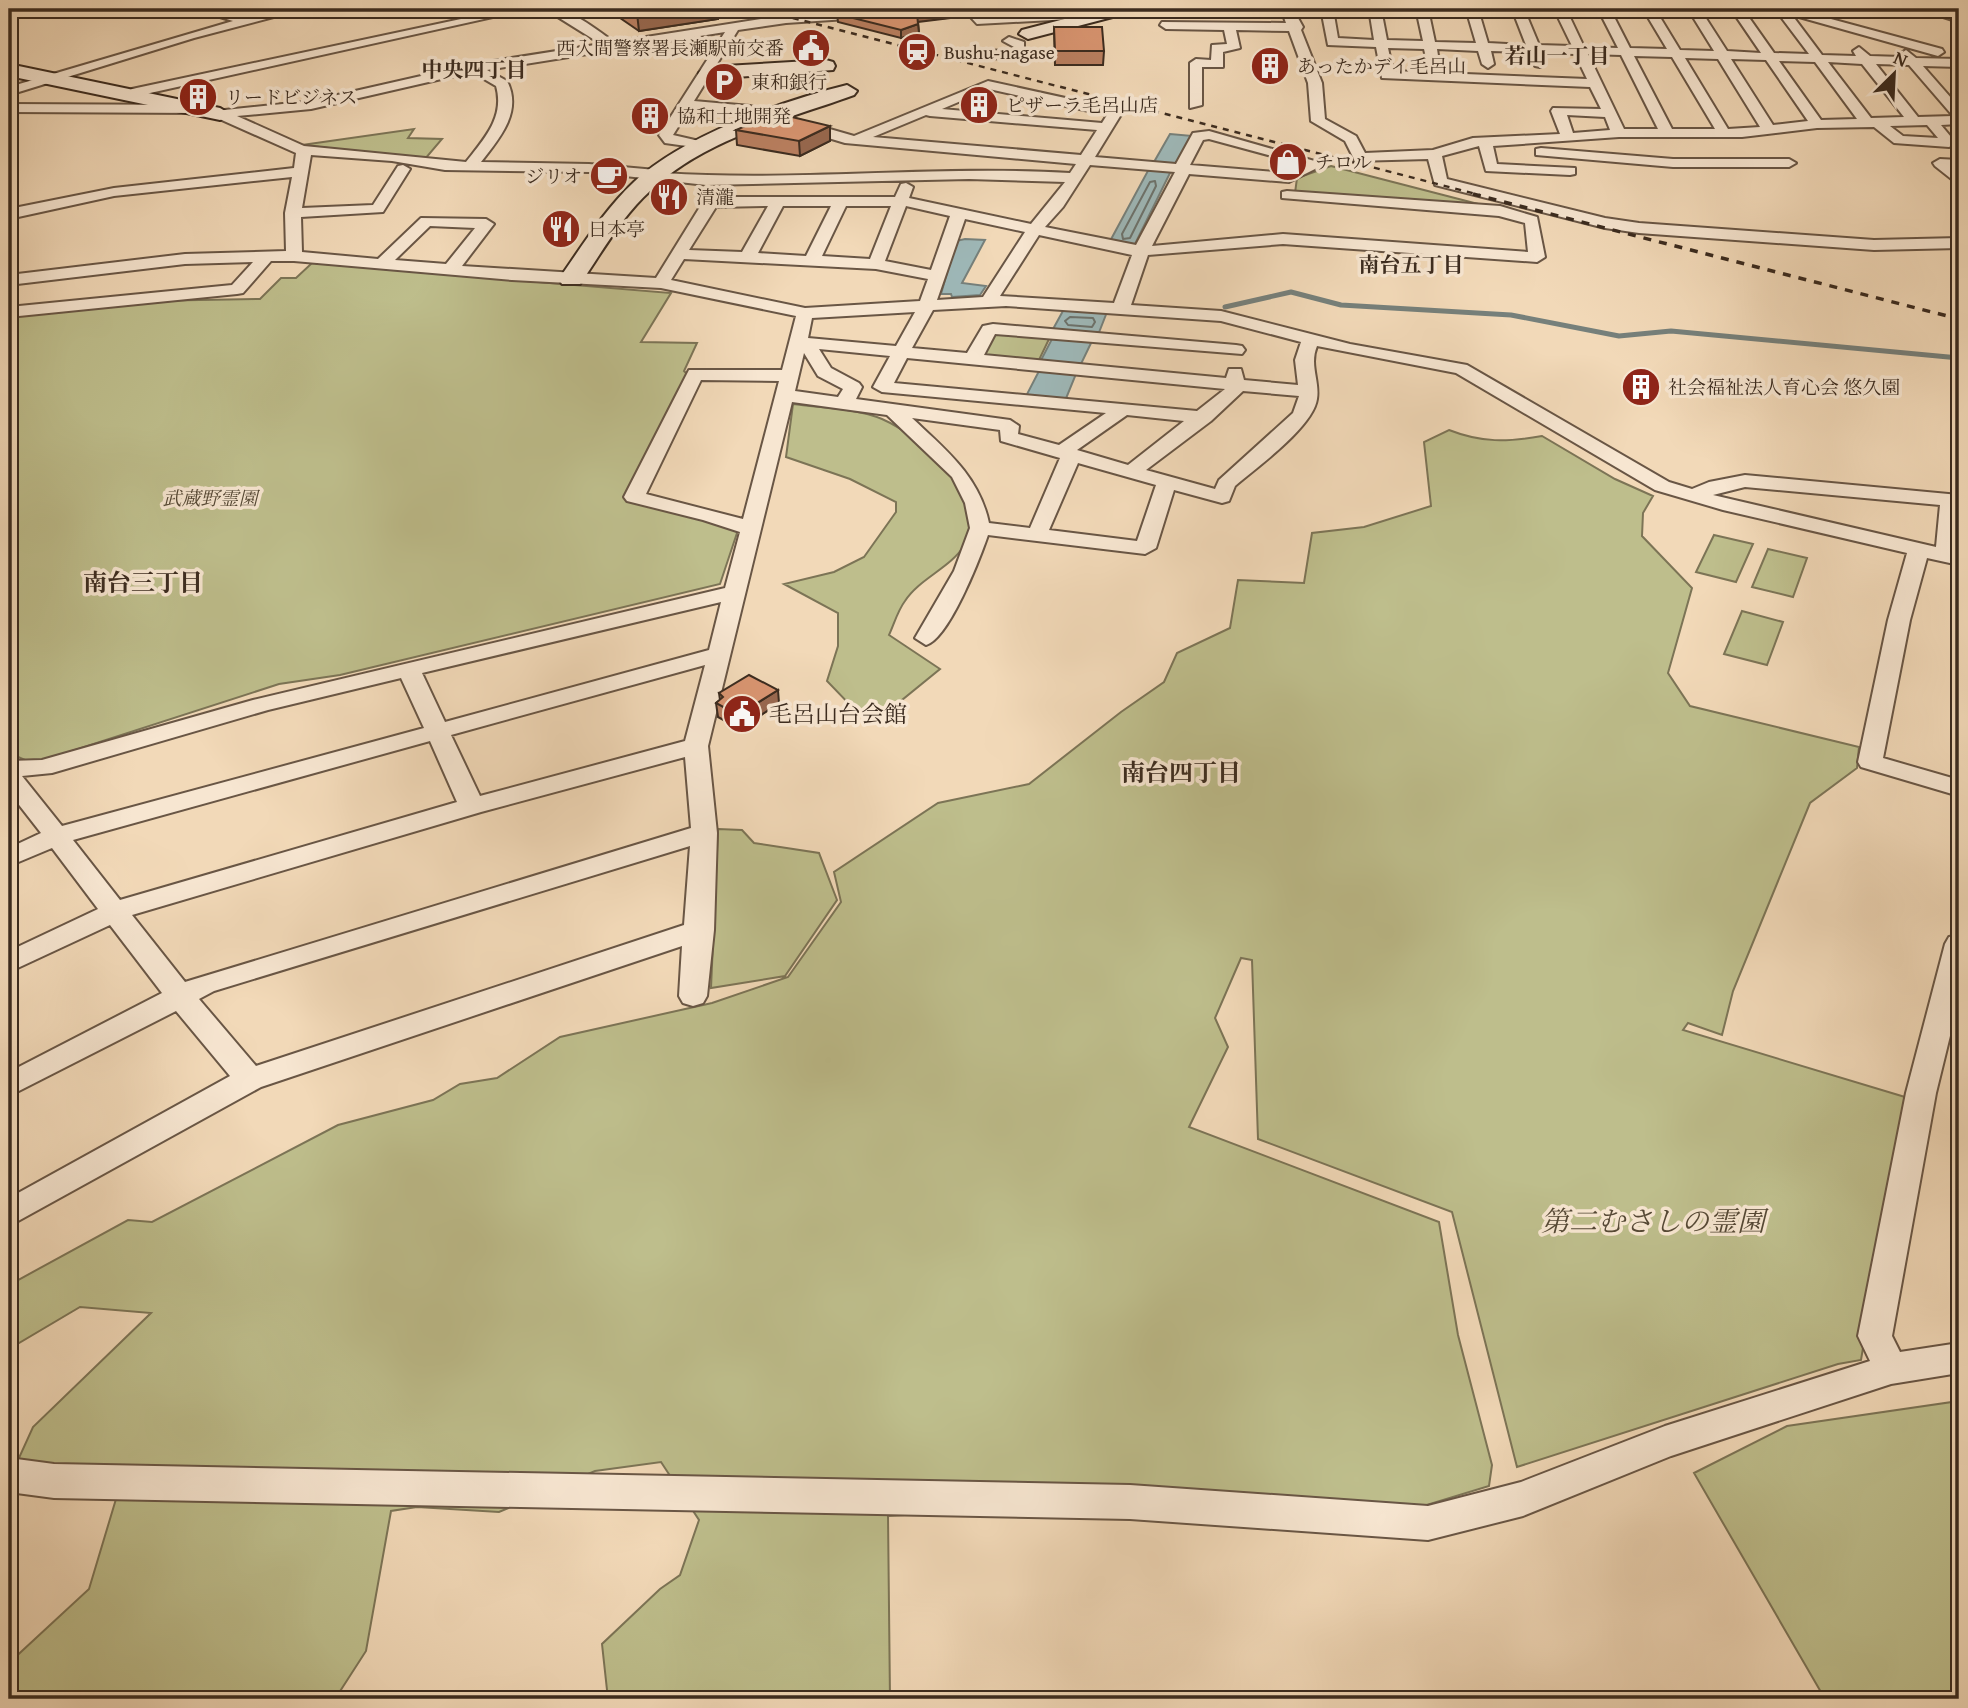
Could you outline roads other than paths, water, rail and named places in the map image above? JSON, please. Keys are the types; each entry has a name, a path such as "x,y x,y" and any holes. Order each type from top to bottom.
{"street":[{"path":"61,9 77,13 99,9"},
{"path":"200,9 247,21"},
{"path":"9,91 190,35 298,9"},
{"path":"132,93 523,9"},
{"path":"551,9 584,26 611,46"},
{"path":"775,9 803,13"},
{"path":"9,108 211,111 312,105 474,68 734,27 803,13 939,9"},
{"path":"969,9 975,22 1070,15"},
{"path":"1028,34 1118,9"},
{"path":"1287,9 1297,27 1315,83 1318,121 1351,139 1360,158 1434,154 1473,142 1619,133 1724,133 1817,124 1959,120"},
{"path":"1327,9 1332,42 1957,64"},
{"path":"1375,9 1387,75 1594,83"},
{"path":"1422,9 1431,46 1433,88 1601,97"},
{"path":"1472,9 1493,79"},
{"path":"1518,9 1547,81"},
{"path":"1560,9 1619,133"},
{"path":"1604,9 1667,132"},
{"path":"1649,9 1724,133"},
{"path":"1694,9 1769,130"},
{"path":"1737,9 1817,124"},
{"path":"1932,122 1949,143 1899,140 1872,122 1819,59 1782,9 1897,41 1957,64"},
{"path":"1924,9 1959,18"},
{"path":"1835,23 1915,122"},
{"path":"1166,25 1297,27"},
{"path":"1195,105 1196,63 1218,64 1216,48 1234,48 1229,26"},
{"path":"703,146 666,137 734,27"},
{"path":"983,55 1020,54 1020,45 1009,41"},
{"path":"1897,41 1895,42 1934,89 1959,115"},
{"path":"708,72 826,66"},
{"path":"470,167 505,118 507,100 502,84 474,68"},
{"path":"9,70 211,111 301,150 392,156 445,166"},
{"path":"854,139 988,85 998,85 1115,113 1058,204 1036,228 988,302"},
{"path":"1934,89 1959,95"},
{"path":"571,279 624,205 654,176 703,146 847,91"},
{"path":"688,104 734,106 854,139 1184,167 1289,178 1318,164 1209,135 1198,136 1184,167 1140,251 1121,308"},
{"path":"1568,137 1558,111 1608,113"},
{"path":"925,112 1105,127"},
{"path":"1485,142 1491,168 1590,172 1588,156"},
{"path":"1503,142 1524,151 1673,163 1789,163"},
{"path":"876,264 902,201 908,178 932,146"},
{"path":"294,256 293,213 306,171 301,150"},
{"path":"1434,154 1440,182 1605,223 1765,239 1874,245 1959,243"},
{"path":"1959,164 1940,163 1959,181"},
{"path":"353,170 445,166 567,167 718,183 1008,174 1074,178"},
{"path":"293,213 378,209 403,169"},
{"path":"9,214 114,192 306,171"},
{"path":"995,188 1008,174"},
{"path":"661,283 711,202 902,201 1036,228 1089,244 1140,251 1170,251 1283,233 1372,234 1427,250 1537,257 1532,220 1500,211 1428,204 1287,201 1289,178"},
{"path":"748,257 779,200"},
{"path":"812,260 841,200"},
{"path":"979,218 984,201"},
{"path":"1372,234 1374,201"},
{"path":"1427,250 1428,204"},
{"path":"959,213 926,307 882,387 1205,417"},
{"path":"383,263 426,221 486,224 451,269"},
{"path":"678,254 876,264 936,276"},
{"path":"9,312 237,289 267,256"},
{"path":"9,280 185,259 294,256 571,279 661,283 804,313 988,302 1121,308 1241,320 1371,354 1461,369 1646,478 1692,496 1953,558 1955,501 1745,481 1716,486 1692,496"},
{"path":"693,996 700,930 704,833 696,746 786,385 802,343 804,313"},
{"path":"1131,472 1205,417 1234,391 1241,320"},
{"path":"972,360 989,330 993,329 1237,350"},
{"path":"751,529 710,515 634,497 695,374 786,385 845,402 1010,426 1008,438 1222,497 1226,484 1232,477 1301,416 1308,404 1310,392 1304,360 1311,338"},
{"path":"802,343 1310,392"},
{"path":"802,343 824,372 853,387 845,402"},
{"path":"893,410 960,474 975,503 980,528 965,571 926,638"},
{"path":"1037,535 1067,453 1123,410"},
{"path":"980,528 1145,548 1167,482"},
{"path":"1919,550 1899,620 1870,762 1959,788"},
{"path":"9,768 43,768 261,705 734,592"},
{"path":"9,858 57,836 717,655"},
{"path":"408,668 472,806"},
{"path":"9,962 116,911 472,806 696,746"},
{"path":"9,775 180,996 250,1079"},
{"path":"9,1085 204,984 704,833"},
{"path":"9,1213 250,1079 700,930"},
{"path":"1891,1369 1875,1336 1921,1093 1959,944"},
{"path":"9,1475 54,1481 1130,1502 1428,1523 1523,1499 1665,1442 1891,1369 1959,1358"}],"water":[{"path":"1170,134 1193,136 1177,164 1154,162"},
{"path":"1150,167 1171,171 1134,246 1109,243"},
{"path":"985,240 962,283 986,286 980,295 952,297 951,294 941,294 956,241"},
{"path":"1064,309 1107,312 1098,335 1052,331"},
{"path":"1053,337 1092,341 1080,366 1040,362"},
{"path":"1039,371 1076,374 1065,401 1025,398"}],"waterway":[{"path":"1225,307 1291,292 1341,305 1511,315 1619,336 1671,331 1959,358"}],"railway":[{"path":"758,9 1480,195"},
{"path":"1473,194 1959,319"}],"place":[{"name":"西入間警察署長瀬駅前交番","path":"811,48"},
{"name":"Bushu-nagase","path":"917,52"},
{"name":"あったかデイ毛呂山","path":"1270,66"},
{"name":"東和銀行","path":"724,82"},
{"name":"リードビジネス","path":"198,97"},
{"name":"ピザーラ毛呂山店","path":"979,105"},
{"name":"協和土地開発","path":"650,116"},
{"name":"チロル","path":"1288,162"},
{"name":"ジリオ","path":"609,176"},
{"name":"清瀧","path":"669,197"},
{"name":"日本亭","path":"561,229"},
{"name":"社会福祉法人育心会 悠久園","path":"1641,387"},
{"name":"毛呂山台会館","path":"742,714"}],"district":[{"name":"若山一丁目","path":"1557,56"},
{"name":"中央四丁目","path":"474,70"},
{"name":"南台五丁目","path":"1411,265"},
{"name":"南台三丁目","path":"143,583"},
{"name":"南台四丁目","path":"1181,773"}],"park label":[{"name":"武蔵野霊園","path":"210,498"},
{"name":"第二むさしの霊園","path":"1653,1221"}]}
